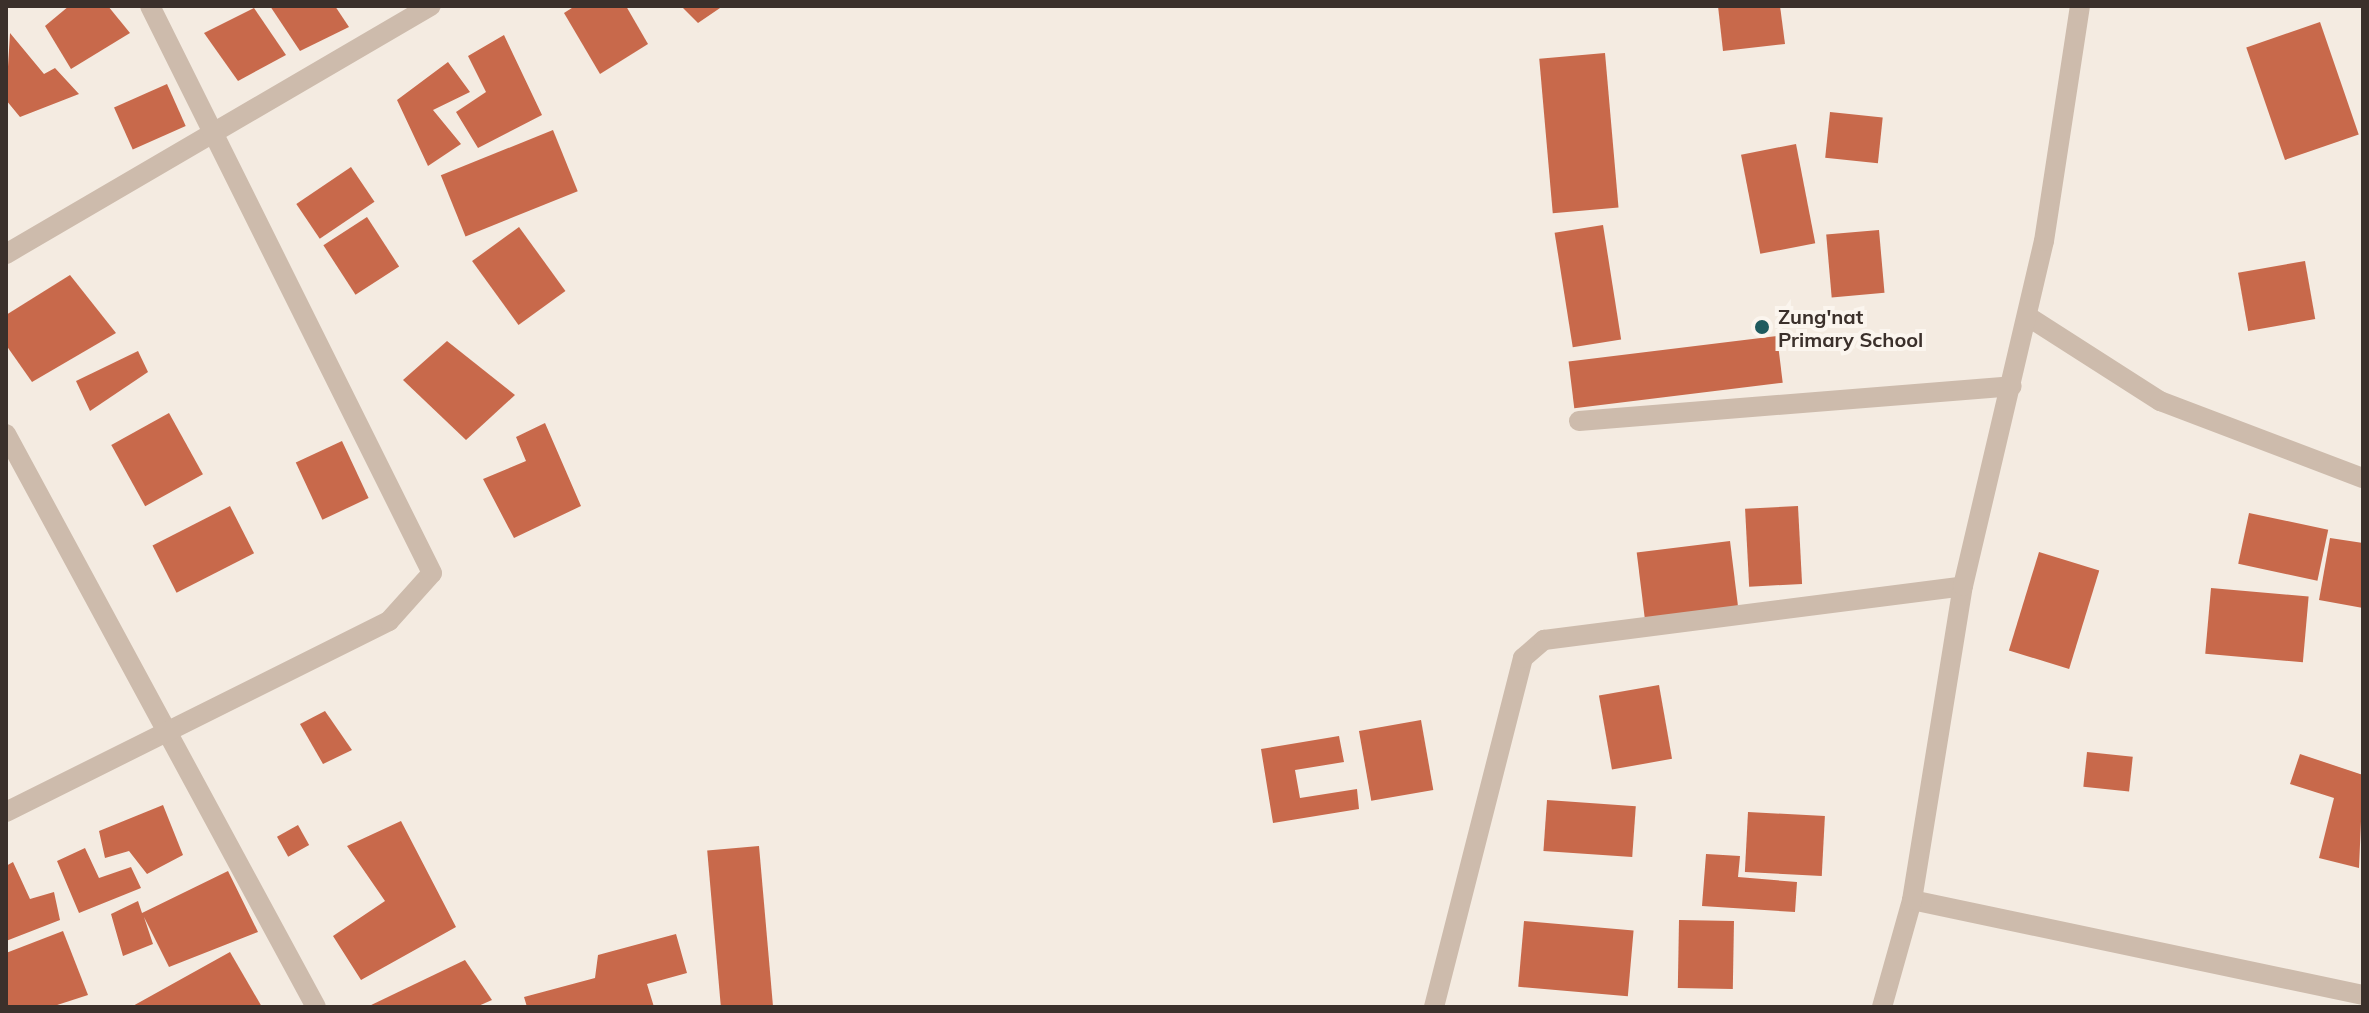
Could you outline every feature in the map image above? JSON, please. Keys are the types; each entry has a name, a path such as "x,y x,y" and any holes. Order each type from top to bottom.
{"street":[{"path":"6,812 170,736 389,621 432,573 216,127 150,6"},
{"path":"6,254 216,127 431,6"},
{"path":"1882,1007 1912,900 1963,586 2027,316 2080,6"},
{"path":"2027,316 2160,401 2363,478"},
{"path":"1579,421 2012,386"},
{"path":"6,434 316,1007"},
{"path":"1434,1007 1523,658 1544,640 1963,586"},
{"path":"1912,900 2363,995"}],"building":[{"path":"69,6 108,6 130,33 71,69 45,26"},
{"path":"270,6 335,6 349,27 300,51"},
{"path":"575,6 626,6 648,44 600,74 564,13"},
{"path":"681,6 723,6 698,23"},
{"path":"1718,6 1780,6 1785,44 1723,51"},
{"path":"254,8 286,55 238,81 204,33"},
{"path":"2320,22 2359,135 2285,160 2246,47"},
{"path":"10,33 44,74 55,68 79,94 20,117 6,100"},
{"path":"504,35 542,115 478,148 456,112 486,92 468,56"},
{"path":"1605,53 1619,207 1553,213 1539,59"},
{"path":"448,62 470,92 433,110 461,144 428,166 397,100"},
{"path":"167,84 186,126 133,150 114,108"},
{"path":"1830,112 1883,118 1878,163 1825,158"},
{"path":"553,130 578,191 466,237 441,175"},
{"path":"1796,144 1815,243 1760,254 1741,155"},
{"path":"351,167 374,202 320,239 296,204"},
{"path":"367,217 399,266 356,295 323,245"},
{"path":"1603,225 1621,340 1573,347 1555,233"},
{"path":"519,227 565,291 519,325 472,261"},
{"path":"1879,230 1884,293 1832,297 1826,235"},
{"path":"2305,261 2315,319 2248,331 2238,273"},
{"path":"70,275 116,333 32,382 6,345 6,315"},
{"path":"1777,336 1783,383 1574,408 1569,362"},
{"path":"447,341 515,395 466,440 403,380"},
{"path":"138,351 148,372 90,411 76,381"},
{"path":"169,413 203,474 145,506 111,445"},
{"path":"545,423 581,506 514,538 483,479 526,461 516,437"},
{"path":"342,441 369,498 322,520 296,463"},
{"path":"230,506 254,553 177,593 152,545"},
{"path":"1798,506 1802,584 1749,587 1745,509"},
{"path":"2249,513 2328,530 2317,581 2238,564"},
{"path":"2330,538 2363,543 2363,608 2319,600"},
{"path":"1730,541 1739,610 1645,622 1637,552"},
{"path":"2039,552 2099,570 2069,669 2009,650"},
{"path":"2211,588 2309,597 2303,662 2205,654"},
{"path":"1659,685 1672,759 1612,769 1599,696"},
{"path":"325,711 352,750 323,764 300,724"},
{"path":"1421,720 1433,790 1371,801 1359,731"},
{"path":"1339,736 1344,762 1295,770 1300,798 1357,789 1359,809 1273,823 1261,749"},
{"path":"2087,752 2133,757 2129,792 2083,787"},
{"path":"2300,754 2363,775 2359,868 2319,858 2334,798 2290,784"},
{"path":"1547,800 1636,806 1632,857 1543,851"},
{"path":"163,805 183,855 147,874 129,851 105,858 99,831"},
{"path":"1748,812 1825,816 1822,876 1745,872"},
{"path":"401,821 456,927 361,980 333,936 385,901 347,846"},
{"path":"298,825 309,845 288,857 277,837"},
{"path":"759,846 773,1007 721,1007 707,851"},
{"path":"85,848 99,878 131,867 141,888 79,913 57,861"},
{"path":"1706,854 1740,856 1738,877 1797,882 1795,912 1702,906"},
{"path":"13,862 30,899 54,892 60,920 6,941 6,866"},
{"path":"228,871 258,932 169,967 144,917 153,944 123,956 111,914 138,901 142,913"},
{"path":"1679,920 1734,921 1733,989 1678,988"},
{"path":"1524,921 1634,931 1628,996 1518,987"},
{"path":"63,931 88,995 51,1007 6,1007 6,953"},
{"path":"676,934 687,973 647,984 654,1007 527,1007 524,997 595,978 598,955"},
{"path":"230,952 262,1007 131,1007"},
{"path":"465,960 492,1000 476,1007 367,1007"}],"place":[{"name":"Zung'nat Primary School","path":"1762,327"}]}
